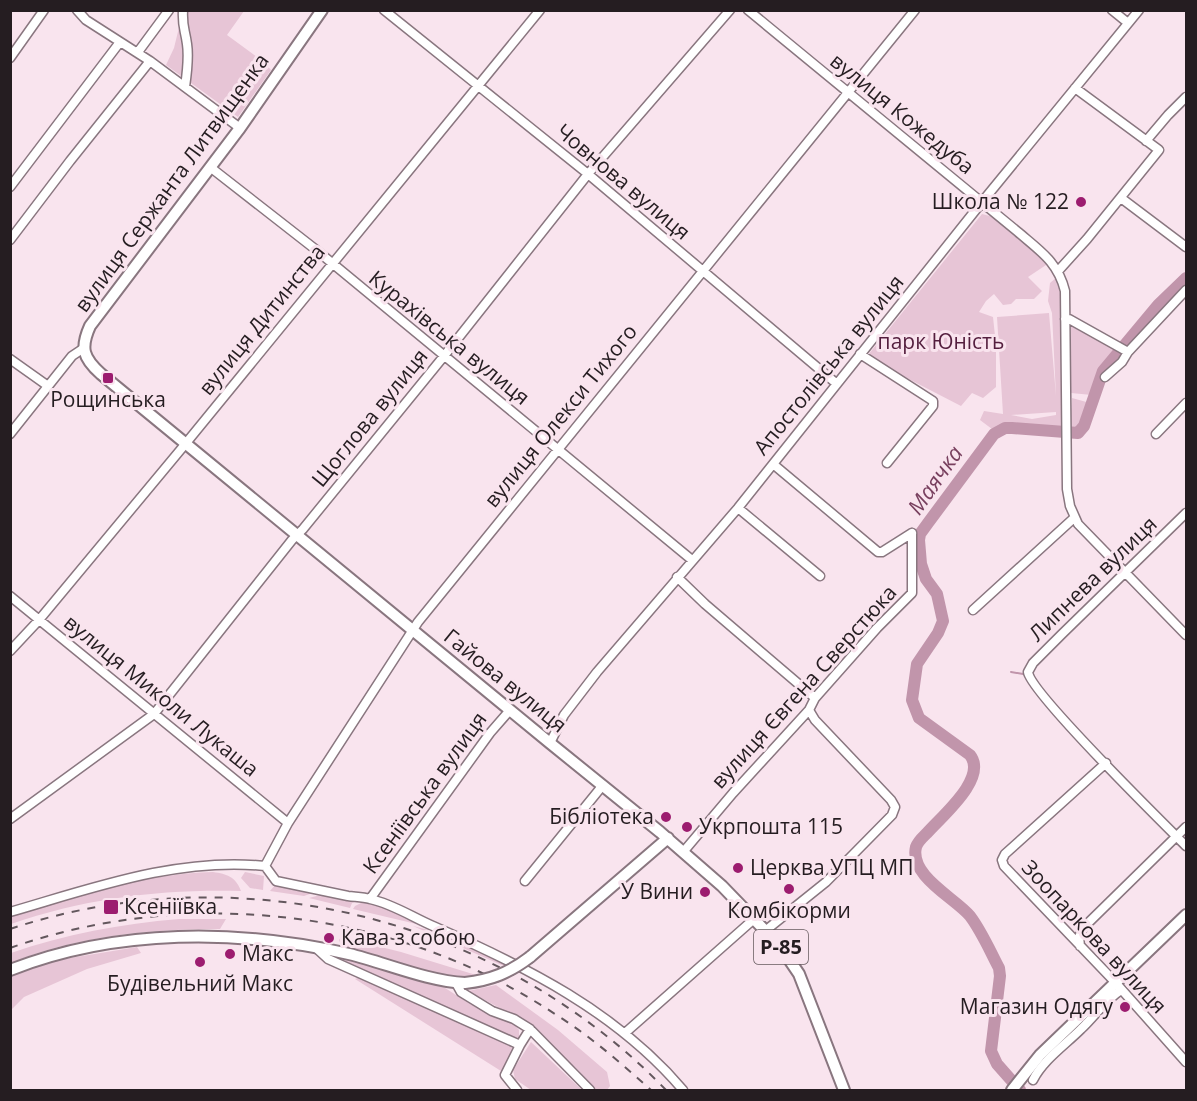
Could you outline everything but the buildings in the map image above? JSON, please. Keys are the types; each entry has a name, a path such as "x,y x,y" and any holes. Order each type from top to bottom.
{"main road":[{"name":"вулиця Сержанта Литвищенка","path":"84,348 85,337 90,326 240,128 322,10"},
{"name":"Гайова вулиця","path":"84,348 85,355 94,368 684,851 754,919 780,946 799,974 844,1090"},
{"path":"10,970 80,949 160,938 192,937 234,938 315,947 460,983 499,976 530,957 668,838"},
{"path":"1012,1090 1040,1055 1118,987 1186,915"}],"street":[{"path":"10,58 44,10"},
{"path":"138,52 169,10"},
{"path":"183,10 182,27 187,44 185,87"},
{"name":"Човнова вулиця","path":"384,10 478,88 588,174 837,384"},
{"name":"вулиця Дитинства","path":"10,651 39,620 540,10"},
{"name":"Щоглова вулиця","path":"10,819 154,714 588,174 730,10"},
{"name":"вулиця Кожедуба","path":"748,10 1018,232 1051,260 1059,270"},
{"name":"вулиця Олекси Тихого","path":"265,866 288,823 412,630 915,10"},
{"path":"1112,10 1128,23"},
{"name":"Апостолівська вулиця","path":"550,743 564,715 584,689 738,508 982,202 1139,10"},
{"path":"79,11 86,20 138,52 240,128"},
{"path":"10,187 120,42"},
{"path":"10,240 150,61"},
{"path":"1075,88 1159,150 1059,270 1065,291 1067,489 1074,518 1186,635"},
{"path":"1146,141 1186,97"},
{"name":"Курахівська вулиця","path":"210,167 692,560"},
{"path":"1121,198 1186,247"},
{"path":"1105,377 1122,362 1123,349 1186,290"},
{"path":"1065,319 1069,319 1123,349"},
{"name":"вулиця Сержанта Литвищенка","path":"10,434 72,356 84,348"},
{"path":"861,354 933,401 933,406 887,463"},
{"path":"10,359 48,386"},
{"path":"1156,434 1186,403"},
{"name":"вулиця Євгена Сверстюка","path":"684,851 733,793 809,710 815,698 877,628 912,593 912,533 882,552 878,552 773,464"},
{"path":"738,508 820,576"},
{"name":"Липнева вулиця","path":"1106,763 1031,683 1028,672 1033,663 1186,513"},
{"path":"973,609 1074,518"},
{"path":"677,577 705,604 815,698"},
{"name":"вулиця Миколи Лукаша","path":"10,596 288,823"},
{"name":"Ксеніївська вулиця","path":"370,898 510,710"},
{"path":"765,931 826,882 892,815 895,807 815,720 809,710"},
{"path":"1106,763 1186,846"},
{"name":"Зоопаркова вулиця","path":"1106,763 1005,854 1002,860 1004,866 1186,1062"},
{"path":"525,881 603,785"},
{"path":"1080,947 1079,937 1083,928 1186,827"},
{"path":"10,912 144,874 241,864 265,866 276,881 370,898 392,905 432,926 515,963 574,997 625,1033 683,1090"},
{"path":"625,1033 754,919"},
{"path":"315,947 328,959 520,1044"},
{"path":"460,983 461,992 492,1011 514,1019 530,1029 590,1090"},
{"path":"1033,1080 1054,1054 1083,1027 1118,987"},
{"path":"516,1090 505,1076 530,1029"}],"green space":[{"path":"183,11 244,11 227,35 264,62 271,70 238,117 166,65 174,48"},
{"name":"парк Юність","path":"982,214 997,218 1049,263 1028,277 1042,291 1034,299 1016,299 1011,304 1003,305 994,294 979,312 993,317 996,387 983,398 972,393 961,406 868,355"},
{"path":"1057,277 1062,292 1062,428 1000,427 992,429 980,420 984,411 1003,414 997,317 1049,313 1056,396 1052,313 1048,301 1050,283","holes":["1056,412 1056,415 1032,419 1011,415"]},
{"path":"1071,326 1115,350 1101,367 1092,395 1071,393"},
{"path":"1072,398 1090,403 1077,428 1070,428"},
{"path":"213,872 230,877 241,891 182,892 124,897 67,908 11,924 10,916 85,893 136,881"},
{"path":"245,872 264,876 263,890 250,888 241,878"},
{"path":"276,884 318,891 304,896 270,891"},
{"path":"324,894 359,900 352,903 350,908 309,898"},
{"path":"363,902 392,910 429,927 353,909"},
{"path":"179,919 226,919 220,929 140,933 87,940 11,963 11,953 52,940 115,927"},
{"path":"413,926 444,934 511,964 506,967"},
{"path":"341,937 401,952 476,975 445,975 390,962 341,945 339,940"},
{"path":"137,947 141,953 87,969 24,997 11,1010 11,976 58,960"},
{"path":"332,954 442,986 470,1004 514,1024 519,1030 519,1038 360,969"},
{"path":"360,977 509,1045 512,1048 511,1055 501,1071 355,979"},
{"path":"496,985 558,1030 607,1072 610,1086 607,1090 595,1090 578,1070 528,1023 468,991"},
{"path":"531,1042 582,1090 531,1090 515,1079 513,1070"}],"waterway":[{"name":"Маячка","path":"1020,1090 997,1064 991,1051 999,968 970,916 926,877 916,858 916,847 919,841 961,796 973,774 974,764 970,755 919,718 912,700 917,664 938,633 943,621 937,594 926,579 921,564 920,534 994,434 1005,428 1078,433 1084,426 1103,371 1158,305 1186,278"},
{"path":"1011,672 1023,674"}],"railway":[{"path":"10,929 97,907 186,898 274,901 361,916 445,943 525,981 599,1030 666,1090"},
{"path":"10,948 79,928 149,917 220,914 290,918 360,930 428,951 493,978 581,1031 651,1090"}],"place":[{"name":"Школа № 122","path":"1081,202"},
{"name":"Рощинська","path":"108,378"},
{"name":"Бібліотека","path":"666,817"},
{"name":"Укрпошта 115","path":"687,827"},
{"name":"Церква УПЦ МП","path":"738,868"},
{"name":"Комбікорми","path":"789,889"},
{"name":"У Вини","path":"705,892"},
{"name":"Ксеніївка","path":"111,907"},
{"name":"Кава з собою","path":"329,938"},
{"name":"Макс","path":"230,954"},
{"name":"Будівельний Макс","path":"200,962"},
{"name":"Магазин Одягу","path":"1125,1007"}]}
